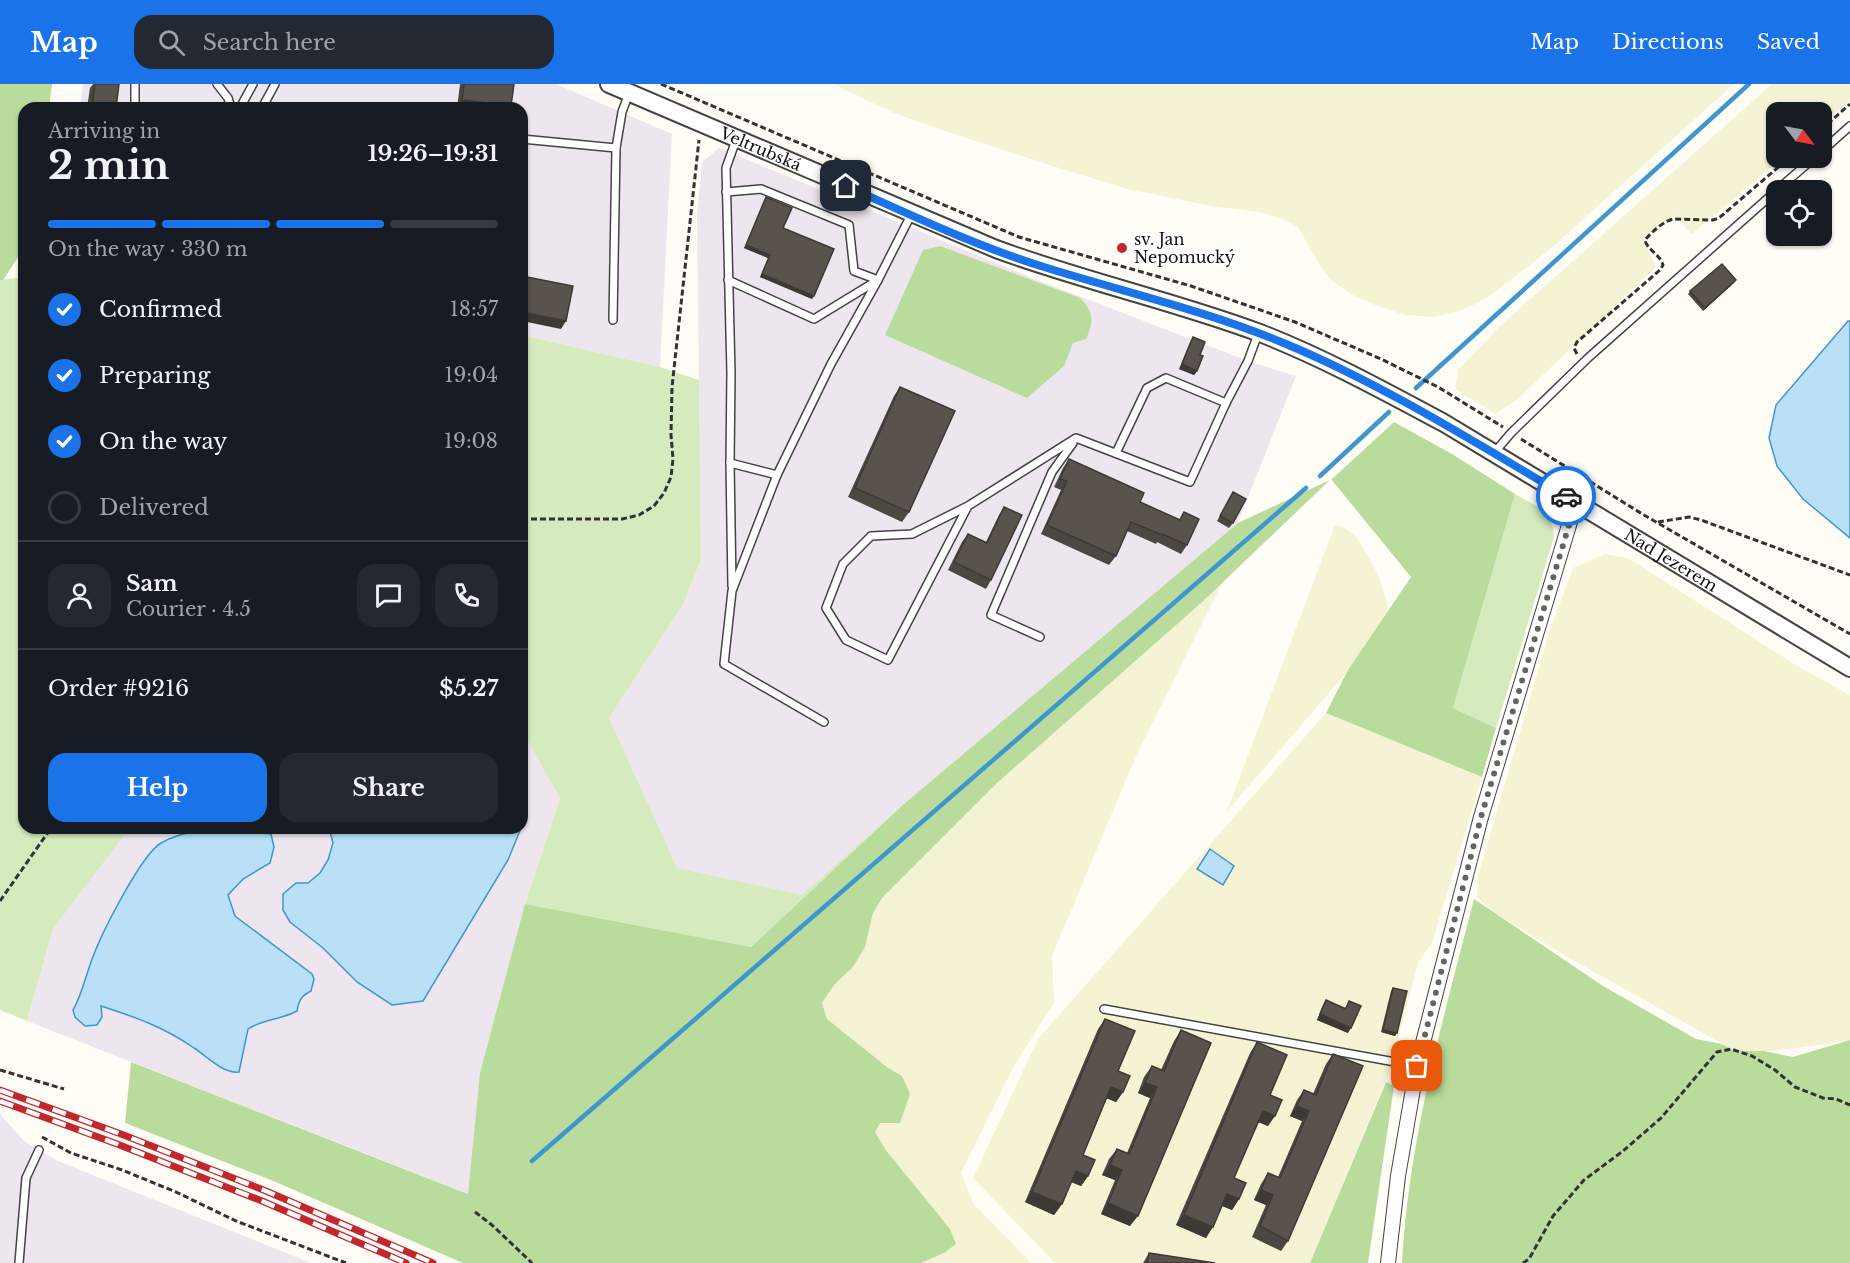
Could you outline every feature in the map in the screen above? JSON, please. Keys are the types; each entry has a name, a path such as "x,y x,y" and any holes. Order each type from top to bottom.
{"street":[{"name":"Veltrubská","path":"609,84 911,215 1041,266 1258,333 1316,357 1384,390 1494,453"},
{"name":"Nad Jezerem","path":"1494,453 1850,668"},
{"path":"1389,1263 1398,1176 1417,1066 1481,817 1576,502"}],"lane":[{"path":"135,84 135,102"},
{"path":"217,84 229,102"},
{"path":"243,102 253,84"},
{"path":"265,102 275,84"},
{"path":"613,320 616,148 622,112 630,93"},
{"path":"1832,142 1850,126"},
{"path":"737,139 726,168 731,373 732,591 724,664 824,722"},
{"path":"528,140 616,148"},
{"path":"1789,180 1803,168"},
{"path":"726,192 761,189 849,225 854,271 878,280"},
{"path":"1494,453 1511,433 1584,362 1766,201"},
{"path":"732,591 777,475 831,364 911,215"},
{"path":"728,280 814,319 878,280"},
{"path":"1076,438 1190,482 1248,361 1258,333"},
{"path":"1116,453 1147,388 1166,378 1226,403"},
{"path":"968,506 888,660 846,640 826,608 843,564 871,536 912,534 968,506 1076,438"},
{"path":"1040,637 991,615 1052,471 1076,438"},
{"path":"730,463 777,475"},
{"path":"1104,1009 1417,1066"},
{"path":"19,1263 26,1178 39,1150"}],"path":[{"path":"661,84 1019,237 1191,286 1269,311 1413,375 1438,387 1657,522 1850,634"},
{"path":"1832,120 1850,104"},
{"path":"528,519 622,519 639,515 654,506 664,493 671,477 672,387 700,123"},
{"path":"1584,362 1574,348 1577,342 1660,270 1661,260 1644,240 1667,220 1719,218 1777,168"},
{"path":"1657,522 1689,517 1701,520 1850,575"},
{"path":"0,901 47,834"},
{"path":"1523,1263 1529,1259 1553,1216 1584,1180 1661,1118 1717,1052 1731,1049 1752,1056 1775,1070 1795,1087 1850,1105"},
{"path":"0,1070 64,1089"},
{"path":"42,1137 71,1153 122,1170 176,1192 236,1221 346,1263"},
{"path":"474,1212 492,1225 532,1263"}],"shaded area":[{"path":"83,84 556,84 672,134 660,367 528,336 528,102 81,102"},
{"path":"833,84 1734,84 1549,250 1487,298 1463,310 1434,317 1405,315 1356,297 1332,281 1320,266 1298,227 1283,219 1259,212 1211,206 1128,189 894,113"},
{"path":"1772,84 1850,84 1850,101 1832,116 1832,102 1766,102 1766,168 1770,168 1692,234 1673,215 1643,239 1656,267 1519,398 1496,414 1455,389 1458,370 1500,326"},
{"path":"719,148 1032,278 1248,361 1296,376 1238,523 905,803 801,897 676,868 609,718 684,603 701,559 697,216 702,162"},
{"path":"1335,525 1343,527 1357,537 1378,574 1387,603 1387,626 1227,811"},
{"path":"1605,554 1628,558 1799,667 1850,695 1850,1040 1750,1053 1735,1051 1571,959 1490,910 1477,897 1478,876 1550,630 1573,568"},
{"path":"1222,583 1136,756 1052,956 1054,1003 1015,1064 961,1173 973,1203 1031,1263 921,1263 944,1253 950,1229 885,1149 875,1132 902,1076 887,1067 827,1019 822,1003 834,985 853,967 865,947 873,913 882,898 996,784"},
{"path":"1326,713 1482,777 1432,943 1418,963 1390,1070 1310,1263 1055,1263 973,1178 1038,1039"},
{"path":"528,741 560,798 525,904 469,1194 27,1021 53,929 125,834 528,834"},
{"path":"0,1114 24,1141 58,1161 311,1263 0,1263"}],"green space":[{"path":"0,84 52,84 50,102 18,102 18,257 3,280 0,280"},
{"path":"940,246 1080,298 1088,308 1091,322 1086,339 1073,343 1064,366 1027,398 885,335 923,250"},
{"path":"18,278 18,834 125,834 53,929 27,1021 0,1010 0,280"},
{"path":"528,336 660,367 699,380 701,559 684,603 609,718 677,868 802,895 905,803 751,947 525,904 560,798 528,742"},
{"path":"1394,422 1452,454 1515,494 1453,708 1496,728 1482,777 1326,713 1348,670 1411,577 1331,479"},
{"path":"1330,480 1201,603 996,784 882,898 873,913 865,947 853,967 834,985 822,1003 827,1019 887,1067 902,1076 910,1094 900,1123 880,1123 875,1132 885,1149 950,1229 956,1244 944,1253 921,1263 463,1263 271,1180 125,1123 131,1062 468,1194 480,1073 525,904 751,947 905,803 1238,523"},
{"path":"1515,494 1547,515 1554,537 1496,728 1453,708"},
{"path":"1474,899 1603,986 1696,1039 1722,1044 1735,1051 1764,1051 1793,1057 1850,1040 1850,1263 1402,1263 1412,1170 1429,1079"},
{"path":"1386,1082 1394,1086 1368,1263 1310,1263"}],"water":[{"path":"1850,321 1850,538 1803,499 1777,466 1769,438 1776,405"},
{"path":"185,834 271,834 274,847 270,863 243,879 228,895 235,916 312,974 314,979 311,991 301,999 297,1011 248,1029 239,1072 221,1067 160,1028 101,1006 102,1017 97,1025 85,1026 75,1017 73,1010 94,954 123,894 143,862 153,850 167,840"},
{"path":"331,834 519,834 508,860 423,1001 392,1005 357,982 323,948 290,922 283,910 283,894 296,883 308,883 320,873 328,860 333,843"},
{"path":"1210,849 1234,866 1223,885 1197,869"}],"building":[{"path":"95,84 119,84 117,102 93,102"},
{"path":"464,84 514,84 512,102 462,100"},
{"path":"766,197 792,208 783,228 834,249 814,296 762,274 770,255 746,245"},
{"path":"1722,264 1736,280 1705,308 1690,291"},
{"path":"528,277 573,286 566,321 528,313"},
{"path":"1193,337 1205,342 1197,371 1182,364"},
{"path":"900,387 955,411 909,512 855,488"},
{"path":"1069,459 1144,493 1140,502 1180,520 1184,512 1199,519 1187,545 1131,522 1116,556 1047,525 1067,481 1060,479"},
{"path":"1233,492 1246,499 1233,523 1220,516"},
{"path":"1004,507 1022,515 991,580 954,562 968,534 987,543"},
{"path":"1393,988 1407,991 1397,1033 1383,1030"},
{"path":"1326,1000 1346,1009 1349,1001 1361,1006 1351,1028 1320,1014"},
{"path":"1105,1019 1135,1031 1118,1071 1130,1076 1123,1092 1111,1087 1083,1155 1095,1160 1088,1176 1076,1171 1062,1204 1032,1192"},
{"path":"1181,1030 1211,1043 1138,1216 1108,1203 1122,1170 1110,1165 1117,1149 1129,1154 1157,1087 1145,1083 1152,1066 1164,1071"},
{"path":"1257,1042 1287,1055 1270,1095 1282,1100 1275,1116 1263,1111 1234,1178 1246,1183 1239,1199 1227,1194 1213,1227 1184,1215"},
{"path":"1333,1054 1363,1066 1288,1241 1260,1226 1273,1195 1261,1190 1268,1173 1280,1178 1309,1111 1297,1106 1304,1090 1316,1095"},
{"path":"1149,1253 1215,1263 1147,1263"}],"waterway":[{"path":"1416,388 1749,84"},
{"path":"1320,476 1389,412"},
{"path":"532,1161 1306,488"}],"railway":[{"path":"0,1090 121,1134 266,1191 433,1263"},
{"path":"0,1101 262,1201 406,1263"}],"way so far":[{"path":"1417,1066 1481,817 1576,502 1566,496"}],"place":[{"name":"sv. Jan Nepomucký","path":"1122,248"}],"route":[{"path":"846,186 1041,266 1198,312 1286,344 1384,390 1566,496"}]}
